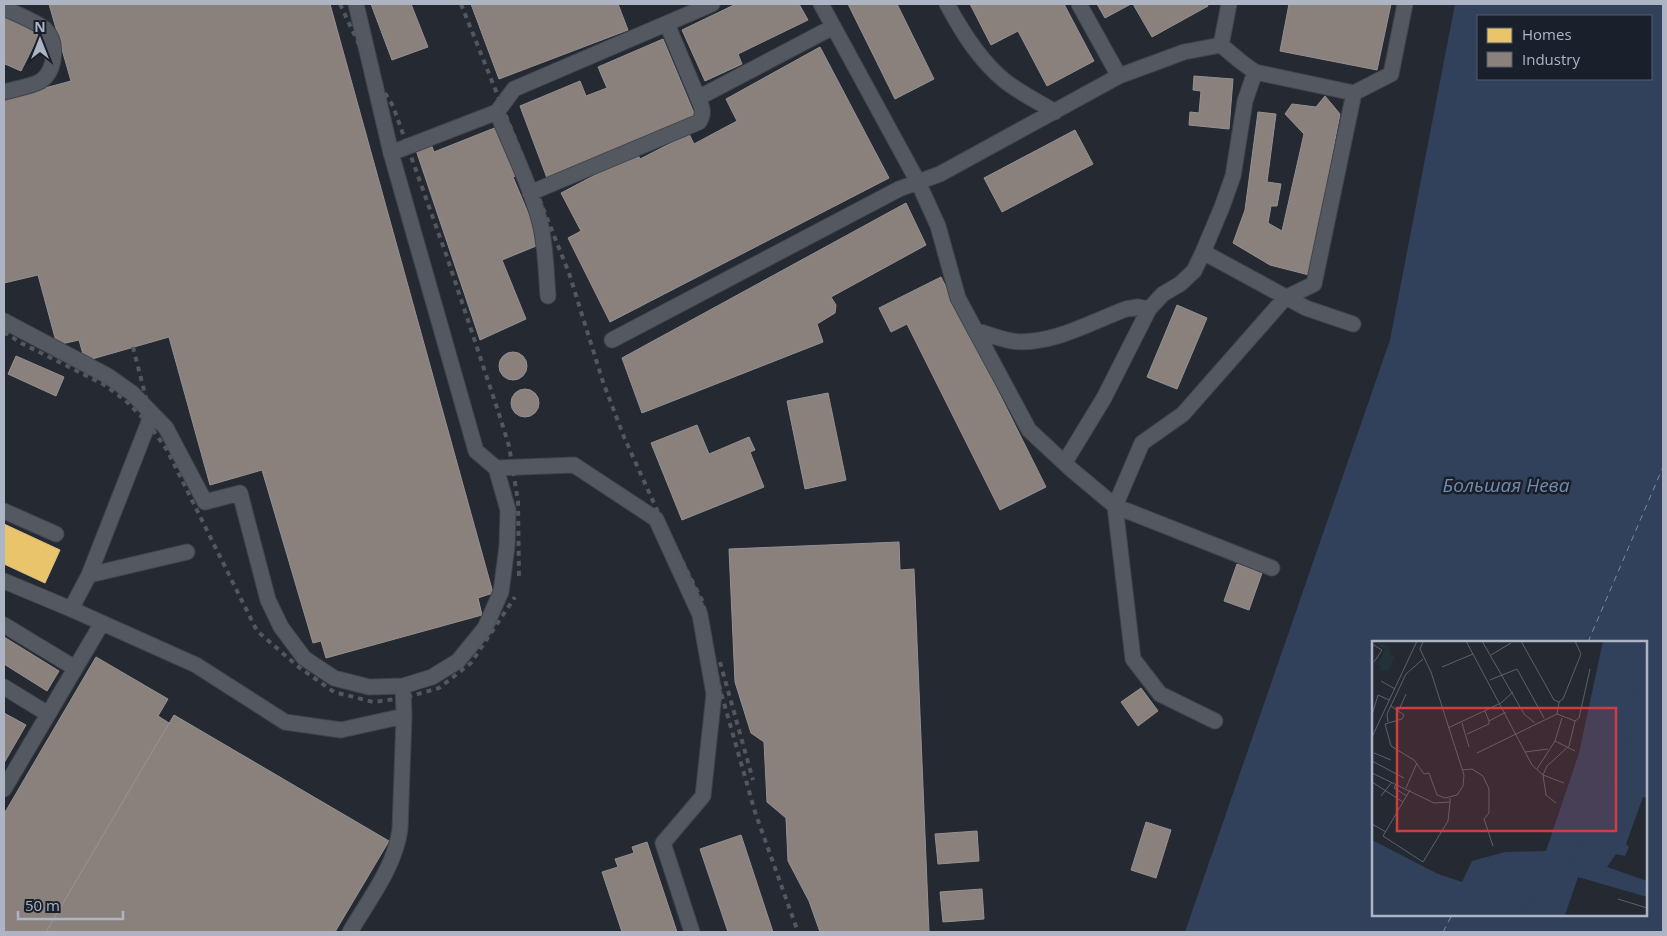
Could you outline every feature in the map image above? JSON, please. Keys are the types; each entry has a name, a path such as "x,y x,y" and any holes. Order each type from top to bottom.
{"lane":[{"path":"4,321 108,376 132,393 166,428 205,502 240,493 268,600 281,627 304,658 334,678 369,687 403,686 432,677 458,661 485,628 501,592 507,546 508,510 496,468 476,451 391,153 356,4"},
{"path":"391,153 497,112 514,90 712,4"},
{"path":"821,4 918,182 938,226 958,298 1029,430 1114,506 1272,568"},
{"path":"947,4 970,43 990,68 1006,82 1055,112"},
{"path":"1079,4 1119,76"},
{"path":"1221,45 1229,4"},
{"path":"1221,45 1255,72 1354,94 1391,74 1405,4"},
{"path":"4,92 40,82 48,73 53,62 54,49 52,38 44,28 14,9"},
{"path":"530,193 699,122 703,116 703,109 667,24"},
{"path":"698,98 833,27"},
{"path":"612,340 899,189 940,174 1119,76 1184,52 1221,45"},
{"path":"1065,462 1104,398 1149,310 1163,294 1180,284 1194,271 1222,207 1233,176 1245,101 1255,72"},
{"path":"1215,721 1160,694 1133,660 1114,506 1142,443 1183,414 1285,298 1314,284 1354,94"},
{"path":"497,112 530,193 540,226 546,255 548,296"},
{"path":"1203,252 1285,298 1306,308 1353,324"},
{"path":"975,330 1011,340 1028,342 1050,338 1126,308 1138,307 1149,310"},
{"path":"71,609 89,575 152,414"},
{"path":"496,468 574,465 656,519 700,615 714,694 703,796 663,843 692,932"},
{"path":"4,511 56,534"},
{"path":"89,575 187,552"},
{"path":"4,581 196,665 285,722 341,730 404,716"},
{"path":"4,789 102,623"},
{"path":"4,625 75,668"},
{"path":"350,932 392,861 398,845 404,716 403,686"},
{"path":"4,687 48,714"}],"water":[{"name":"Большая Нева","path":"1455,4 1663,4 1663,932 1185,932 1390,340"}],"building: Homes":[{"path":"4,524 60,550 45,583 4,564"}],"building: Industry":[{"path":"49,4 330,4 493,593 478,598 482,615 326,658 321,641 313,643 262,470 210,485 169,337 85,361 79,340 57,345 38,275 4,283 4,99 71,81"},
{"path":"371,4 411,4 428,47 392,60"},
{"path":"471,4 618,4 628,30 499,79"},
{"path":"736,4 799,4 808,20 738,54 742,64 705,81 682,30"},
{"path":"848,4 897,4 934,79 895,99"},
{"path":"970,4 1064,4 1094,61 1047,86 1018,31 991,45"},
{"path":"1097,4 1131,4 1105,18"},
{"path":"1133,4 1207,4 1208,6 1152,37"},
{"path":"1289,4 1391,4 1377,70 1280,51"},
{"path":"4,16 40,33 21,71 5,64 4,67"},
{"path":"663,39 696,118 547,178 520,106 580,81 586,96 607,88 598,67"},
{"path":"820,47 889,178 610,322 568,238 581,231 561,193 637,153 640,159 689,134 694,144 737,121 726,99"},
{"path":"1194,76 1233,79 1229,129 1189,125 1190,112 1199,113 1201,91 1193,90"},
{"path":"1325,96 1340,114 1309,275 1270,265 1233,243 1245,210 1258,112 1276,114 1267,182 1281,184 1277,206 1271,206 1268,223 1282,231 1304,134 1285,114 1292,104 1316,107"},
{"path":"497,127 517,175 513,177 541,244 502,260 526,319 480,340 416,150 431,144 434,152"},
{"path":"1075,130 1093,164 1002,212 984,178"},
{"path":"906,203 926,245 831,297 836,305 835,313 817,324 823,342 642,413 622,358"},
{"path":"941,277 1046,487 1000,510 907,324 891,332 879,308"},
{"path":"1177,305 1207,318 1177,389 1147,377"},
{"path":"513,352 523,356 527,366 523,376 513,380 503,376 499,366 503,356"},
{"path":"16,356 64,377 56,396 8,374"},
{"path":"525,389 535,393 539,403 535,413 525,417 515,413 511,403 515,393"},
{"path":"828,393 846,480 805,489 787,401"},
{"path":"697,425 709,454 749,437 755,450 750,452 764,487 682,520 651,443"},
{"path":"899,542 900,570 914,569 929,932 820,932 809,901 788,861 786,818 767,802 764,742 751,733 735,682 729,549"},
{"path":"1237,564 1262,573 1249,610 1224,601"},
{"path":"4,637 59,671 47,691 4,664"},
{"path":"96,657 168,699 158,716 169,723 46,932 4,932 4,814"},
{"path":"1141,688 1158,711 1138,726 1121,702"},
{"path":"4,713 26,725 4,763"},
{"path":"174,715 389,841 335,932 46,932"},
{"path":"1146,822 1171,830 1156,878 1131,870"},
{"path":"977,831 979,861 938,864 935,834"},
{"path":"741,835 773,932 728,932 700,849"},
{"path":"647,842 677,932 622,932 602,872 618,867 615,859 634,853 632,847"},
{"path":"982,889 984,919 943,922 940,892"}],"ferry route":[{"path":"1588,641 1663,467"},
{"path":"1443,932 1451,916"}],"railway":[{"path":"340,4 373,74 393,106 447,257 500,417 509,446 518,501 519,578"},
{"path":"461,4 569,273 603,382 624,437 667,532 703,602 718,682 755,812 798,932"},
{"path":"4,332 21,343 103,384 125,400 148,423 167,450 257,631 300,668 334,692 373,702 404,698 439,688 471,663 515,597"},
{"path":"133,347 149,410 158,430"},
{"path":"720,662 753,780"}]}
